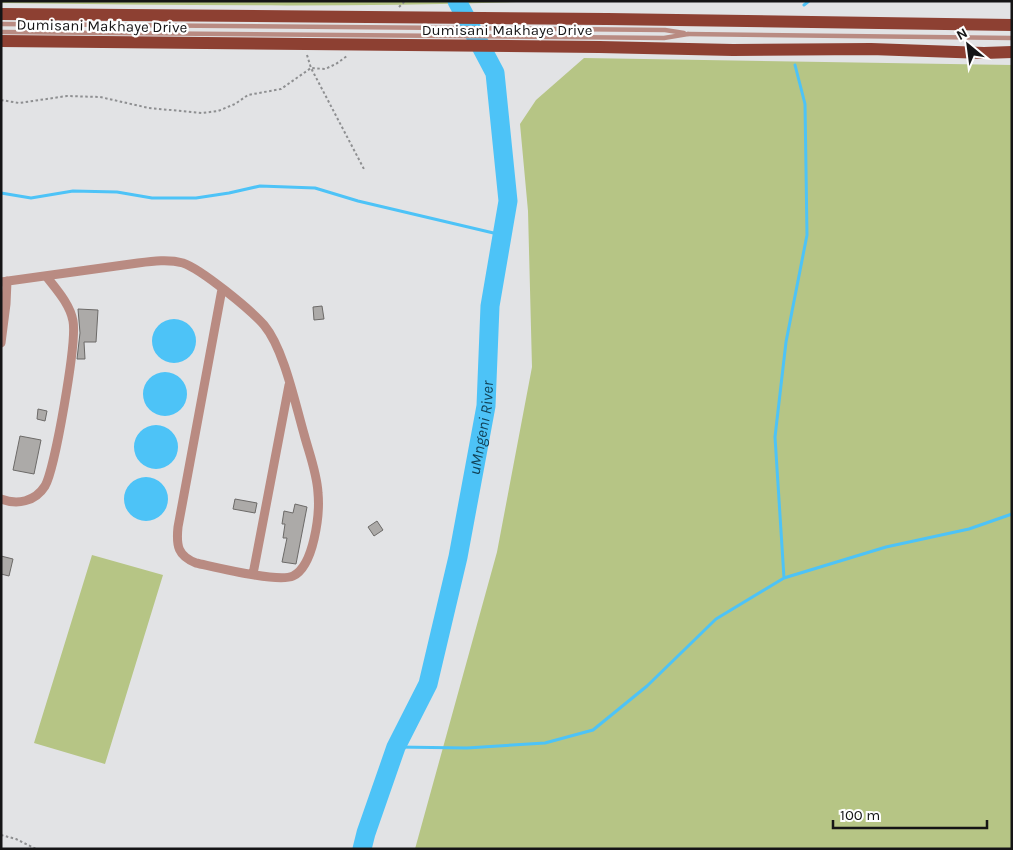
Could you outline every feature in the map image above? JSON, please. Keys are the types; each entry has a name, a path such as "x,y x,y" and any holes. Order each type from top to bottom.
{"main road":[{"name":"Dumisani Makhaye Drive","path":"1,14 606,19 1012,25"},
{"name":"Dumisani Makhaye Drive","path":"1,41 733,50 871,48 984,53 1012,52"}],"street":[{"path":"1,343 6,304 4,282 160,260 182,262 196,269 222,289 264,325 271,336 289,384 315,472 319,504 317,522 308,558 302,569 289,578 253,574 196,563 188,560 182,554 178,542 178,527 222,289"},
{"path":"1,499 19,503 33,497 44,487 52,466 71,362 74,330 73,320 66,304 46,276"},
{"path":"253,574 289,384"}],"lane":[{"path":"1,24 664,30 688,34 1012,38"},
{"path":"1,32 664,38 688,34"}],"path":[{"path":"1,100 19,103 67,96 100,98 150,108 202,113 218,111 235,104 248,95 282,89 311,68 325,69 336,64 352,52"},
{"path":"311,68 365,171"},
{"path":"1,835 16,839 36,849"}],"green space":[{"path":"1,1 544,1 409,5 273,5 1,3"},
{"path":"584,58 1012,65 1012,849 415,849 497,552 532,367 528,211 520,124 536,100"},
{"path":"92,555 163,575 105,764 34,743"}],"water":[{"path":"174,319 186,323 192,329 196,341 192,353 186,359 174,363 162,359 156,353 152,341 156,329 162,323"},
{"path":"165,372 177,376 183,382 187,394 183,406 177,412 165,416 153,412 147,406 143,394 147,382 153,376"},
{"path":"156,425 168,429 174,435 178,447 174,459 168,465 156,469 144,465 138,459 134,447 138,435 144,429"},
{"path":"146,477 158,481 164,487 168,499 164,511 158,517 146,521 134,517 128,511 124,499 128,487 134,481"}],"building":[{"path":"322,306 324,319 314,320 313,307"},
{"path":"78,309 98,310 96,342 84,342 85,359 77,359 80,333"},
{"path":"38,409 47,411 45,421 37,419"},
{"path":"20,436 41,440 34,474 13,470"},
{"path":"235,499 257,503 255,513 233,509"},
{"path":"295,504 307,507 296,564 282,562 287,538 283,538 285,524 282,524 284,511 293,513"},
{"path":"377,521 383,530 374,536 368,527"},
{"path":"1,556 13,559 9,576 1,574"}],"waterway":[{"name":"uMngeni River","path":"362,849 396,747 428,684 458,557 486,406 490,306 508,201 495,73 457,1"},
{"path":"804,5 809,1"},
{"path":"784,578 775,437 786,342 807,235 805,104 795,65"},
{"path":"1,193 31,198 73,191 117,192 152,198 196,198 260,186 315,188 358,201 502,235"},
{"path":"396,747 467,748 545,743 593,730 647,686 716,619 784,578 886,547 969,529 1012,514"}]}
